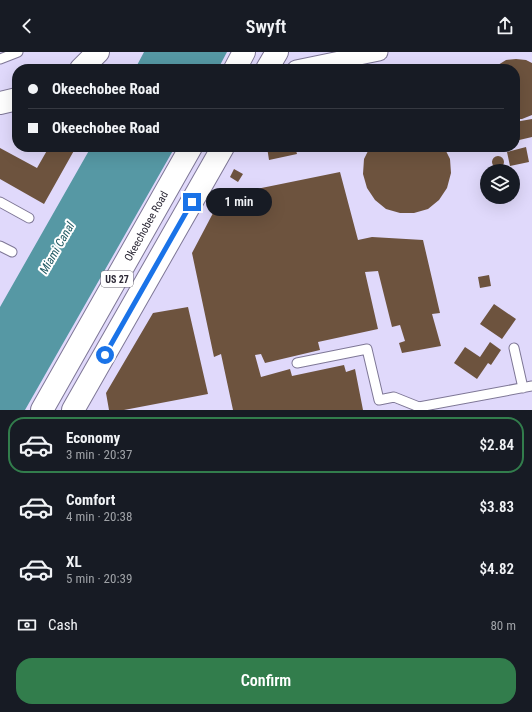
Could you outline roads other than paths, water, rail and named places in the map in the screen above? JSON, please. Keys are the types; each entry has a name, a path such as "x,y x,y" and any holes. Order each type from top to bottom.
{"main road":[{"path":"85,64 98,52"},
{"path":"238,64 244,52"},
{"path":"270,64 277,52"},
{"path":"0,103 12,100"},
{"name":"Okeechobee Road","path":"42,410 188,152"},
{"name":"US 27","path":"73,410 220,152"}],"street":[{"path":"320,64 376,52"}],"lane":[{"path":"0,59 18,52"},
{"path":"0,202 29,218"},
{"path":"0,246 12,252"},
{"path":"297,363 366,349 379,400 394,397 418,409 527,387 514,348"}],"water":[{"path":"144,52 227,52 221,64 138,64"},
{"name":"Miami Canal","path":"88,152 172,152 25,410 0,410 0,307"}]}
